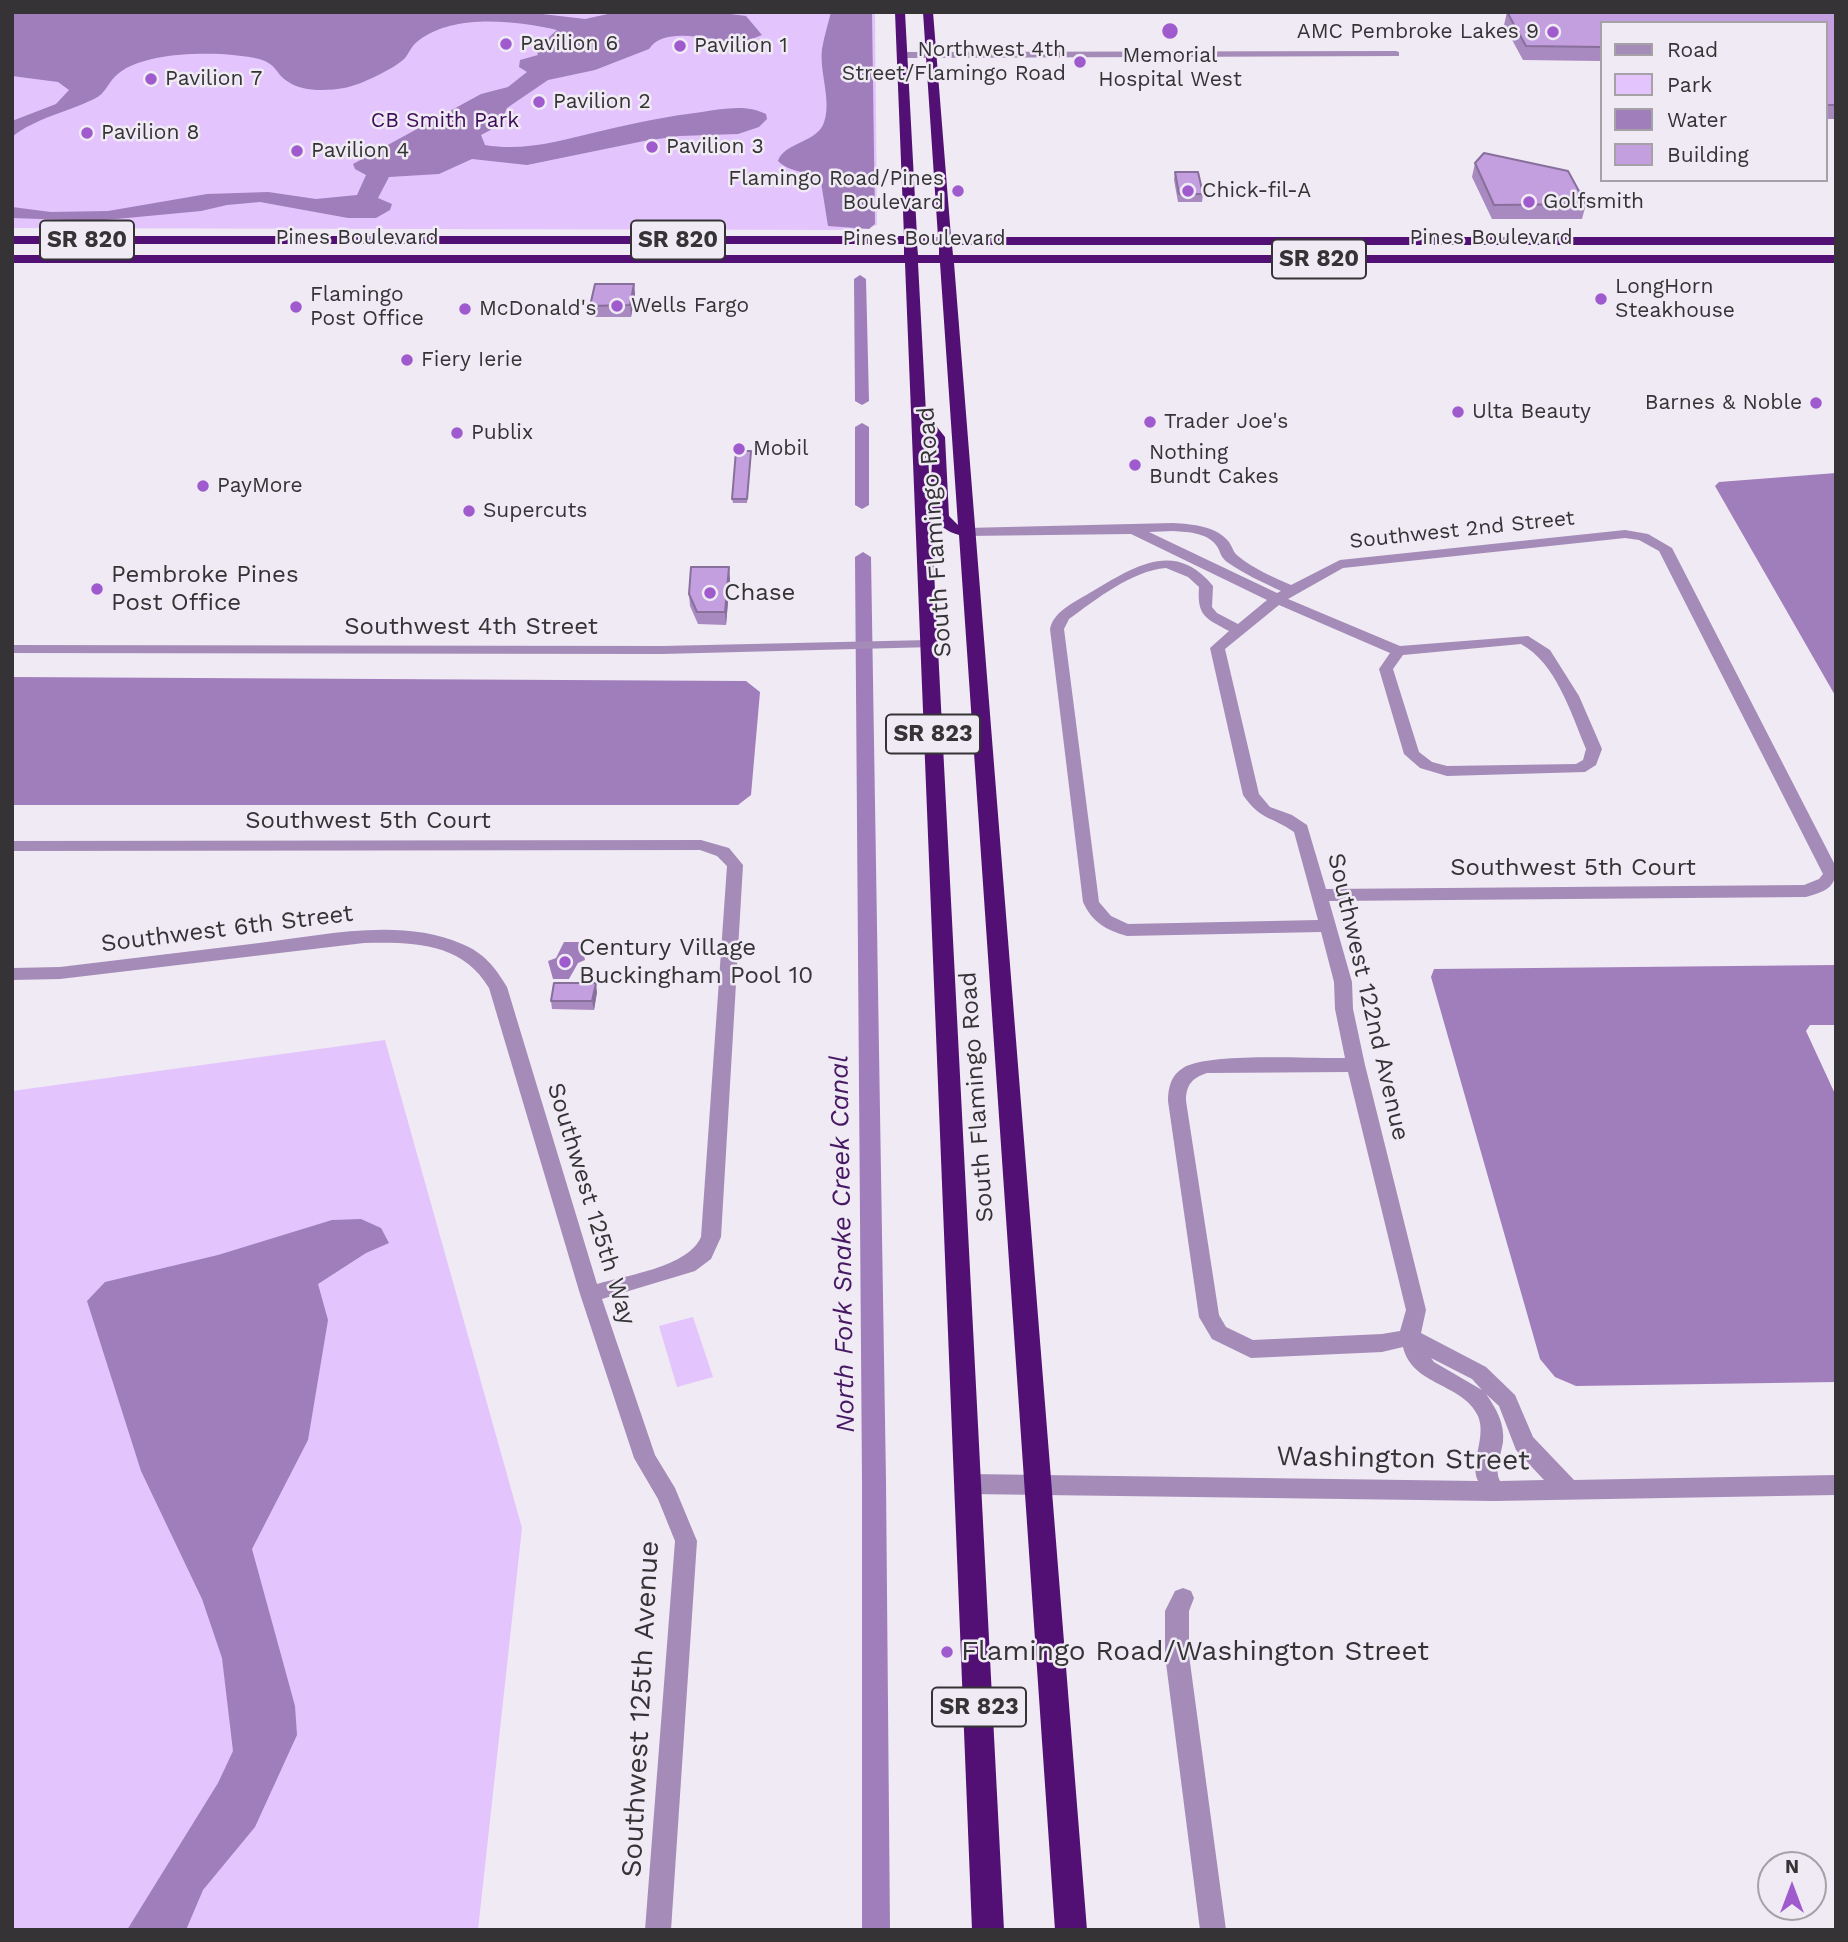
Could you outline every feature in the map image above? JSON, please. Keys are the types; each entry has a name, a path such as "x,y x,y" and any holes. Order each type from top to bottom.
{"highway":[{"name":"SR 823","path":"900,12 910,260"},
{"name":"SR 823","path":"928,12 948,260"},
{"path":"368,259 420,250 447,240"},
{"name":"Pines Boulevard","path":"15,241 1836,241"},
{"name":"Pines Boulevard","path":"12,259 1836,259"},
{"name":"South Flamingo Road","path":"910,260 989,1930"},
{"name":"South Flamingo Road","path":"948,260 1071,1930"},
{"path":"919,413 937,437 941,517 952,528 966,532"}],"street":[{"path":"902,58 1291,56 1309,58 1322,54 1396,58 1208,61 932,58"},
{"path":"1208,61 1291,56"},
{"path":"966,532 1133,530 1154,527 1213,534 1227,546 1228,556 1238,564 1292,591"},
{"path":"1133,530 1277,599 1398,651 1523,639 1543,650 1571,696 1594,749 1590,762 1579,769 1566,770 1447,771 1426,765 1412,754 1386,669 1398,651"},
{"name":"Southwest 2nd Street","path":"1277,599 1340,565 1625,534 1643,537 1665,548 1831,874 1825,883"},
{"path":"1239,630 1212,616 1205,607 1206,586 1201,580 1173,565 1139,567 1059,620 1057,629 1091,902 1096,914 1107,924 1127,930 1326,926"},
{"name":"Southwest 122nd Avenue","path":"1277,599 1217,648 1251,795 1264,811 1286,819 1301,829 1320,895 1326,926 1343,982 1344,1009 1356,1065 1416,1310 1410,1337"},
{"name":"Southwest 4th Street","path":"12,649 662,650 929,644"},
{"name":"Southwest 5th Court","path":"12,846 701,845 723,852 735,864 711,1237 704,1253 688,1265 590,1294"},
{"name":"Southwest 5th Court","path":"1320,895 1807,891 1825,883"},
{"name":"Southwest 6th Street","path":"12,974 60,972 364,937 412,936 448,944"},
{"name":"Southwest 125th Way","path":"448,944 483,965 498,987 590,1294 645,1458 667,1494"},
{"path":"1356,1065 1207,1066 1191,1070 1176,1088 1209,1317 1219,1333 1251,1349 1382,1343 1410,1337 1479,1373 1507,1401 1524,1443 1555,1477 1572,1490"},
{"path":"1410,1337 1418,1359 1426,1368 1478,1396 1493,1424 1493,1451 1486,1474 1494,1491"},
{"name":"Washington Street","path":"969,1484 1494,1491 1836,1485"},
{"name":"Southwest 125th Avenue","path":"658,1930 686,1541 667,1494"},
{"path":"1183,1598 1177,1611 1177,1655 1213,1930"}],"green space":[{"name":"CB Smith Park","path":"12,12 875,12 877,225 859,230 12,228"},
{"path":"385,1040 522,1528 478,1930 12,1930 12,1091"},
{"path":"693,1317 713,1377 677,1387 659,1326"}],"water":[{"path":"12,12 525,12 585,19 617,12 715,12 746,16 762,35 738,42 689,36 666,38 649,49 595,70 548,80 507,108 500,125 481,135 485,145 515,147 558,141 664,118 726,109 758,111 766,114 767,119 759,127 738,134 679,136 644,141 527,165 472,159 439,174 389,177 378,198 392,204 390,210 376,218 348,218 260,202 201,211 95,221 12,218 12,207 51,212 108,211 207,194 268,192 316,199 357,195 366,175 355,169 353,164 481,94 508,87 527,72 519,67 520,60 538,55 536,49 557,30 504,22 449,26 418,41 405,58 385,71 350,87 330,90 314,90 293,85 273,66 259,59 207,54 167,56 132,65 119,73 98,97 31,125 12,137 12,121 56,104 69,90 58,82 12,76"},
{"path":"831,12 872,12 875,224 869,229 828,226 821,182 778,161 786,150 813,136 823,125 827,107 822,49"},
{"path":"1836,473 1836,697 1715,486 1719,482"},
{"path":"12,677 746,681 760,692 751,795 738,805 12,805"},
{"name":"Century Village Buckingham Pool 10","path":"564,942 581,942 585,960 578,963 569,979 553,979 548,961 556,958"},
{"path":"1836,965 1836,1025 1810,1025 1806,1031 1836,1096 1836,1382 1576,1386 1555,1377 1540,1359 1431,977 1434,969"},
{"path":"361,1219 381,1228 389,1243 366,1253 318,1284 328,1320 308,1440 252,1549 295,1706 297,1735 255,1827 203,1890 186,1930 127,1930 218,1783 233,1751 222,1658 202,1599 141,1471 87,1301 105,1282 218,1255 332,1220"}],"building":[{"path":"1507,12 1836,12 1836,105 1827,105 1827,21 1600,21 1600,47 1526,46"},
{"path":"1484,153 1568,171 1586,204 1494,205 1475,163"},
{"path":"1175,172 1198,172 1203,194 1179,194"},
{"path":"595,284 634,284 630,305 590,306"},
{"name":"Mobil","path":"736,451 751,451 747,499 732,499"},
{"name":"Chase","path":"691,567 729,567 725,612 697,612 689,594"},
{"path":"554,983 596,983 592,1001 551,1001"}],"waterway":[{"name":"North Fork Snake Creek Canal","path":"860,279 862,401"},
{"name":"North Fork Snake Creek Canal","path":"862,427 862,505"},
{"name":"North Fork Snake Creek Canal","path":"863,557 874,1481 876,1930"}],"place":[{"name":"Memorial Hospital West","path":"1170,31"},
{"name":"AMC Pembroke Lakes 9","path":"1553,32"},
{"name":"Pavilion 6","path":"506,44"},
{"name":"Pavilion 1","path":"680,46"},
{"name":"Northwest 4th Street/Flamingo Road","path":"1080,62"},
{"name":"Pavilion 7","path":"151,79"},
{"name":"Pavilion 2","path":"539,102"},
{"name":"Pavilion 8","path":"87,133"},
{"name":"Pavilion 3","path":"652,147"},
{"name":"Pavilion 4","path":"297,151"},
{"name":"Flamingo Road/Pines Boulevard","path":"958,191"},
{"name":"Chick-fil-A","path":"1188,191"},
{"name":"Golfsmith","path":"1529,202"},
{"name":"LongHorn Steakhouse","path":"1601,299"},
{"name":"Wells Fargo","path":"617,306"},
{"name":"Flamingo Post Office","path":"296,307"},
{"name":"McDonald's","path":"465,309"},
{"name":"Fiery Ierie","path":"407,360"},
{"name":"Barnes & Noble","path":"1816,403"},
{"name":"Ulta Beauty","path":"1458,412"},
{"name":"Trader Joe's","path":"1150,422"},
{"name":"Publix","path":"457,433"},
{"name":"Mobil","path":"739,449"},
{"name":"Nothing Bundt Cakes","path":"1135,465"},
{"name":"PayMore","path":"203,486"},
{"name":"Supercuts","path":"469,511"},
{"name":"Pembroke Pines Post Office","path":"97,589"},
{"name":"Chase","path":"710,593"},
{"name":"Century Village Buckingham Pool 10","path":"565,962"},
{"name":"Flamingo Road/Washington Street","path":"947,1652"}]}
